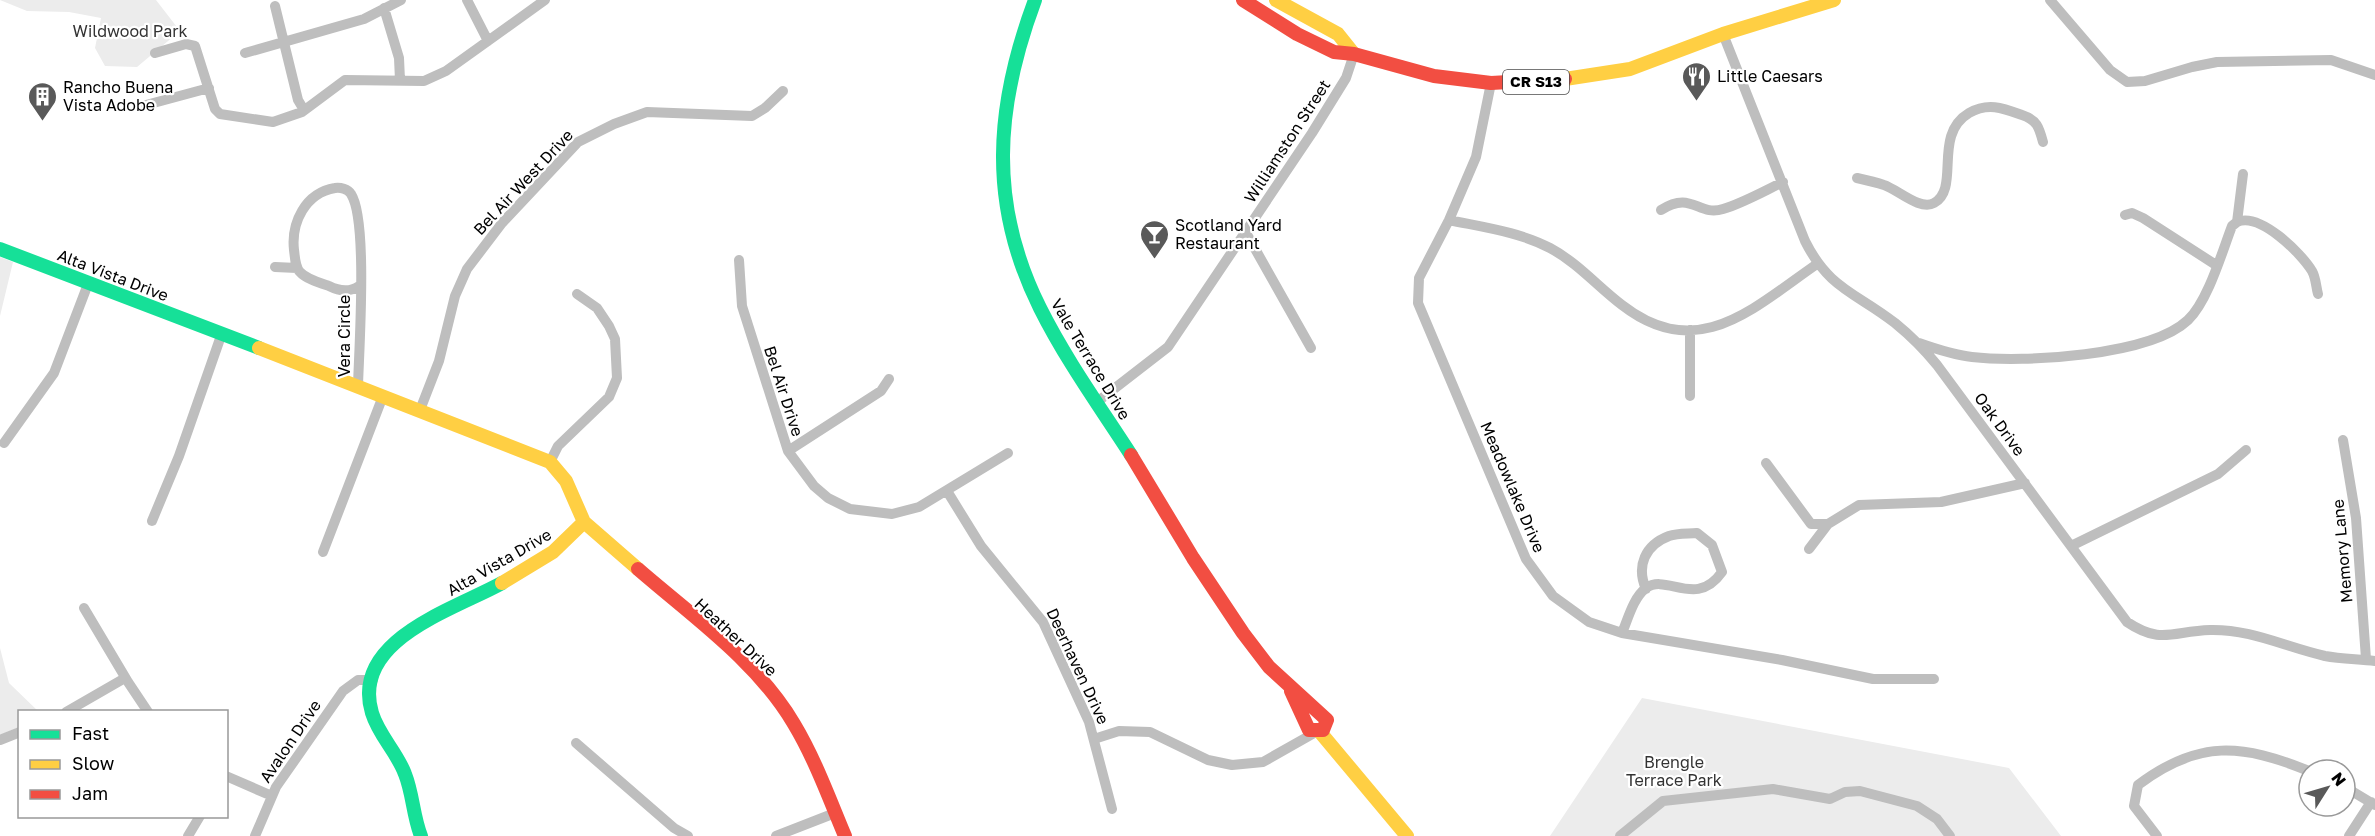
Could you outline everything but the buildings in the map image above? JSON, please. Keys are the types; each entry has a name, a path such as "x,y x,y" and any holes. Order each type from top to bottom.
{"main road":[{"name":"Vale Terrace Drive","path":"1035,0 1017,46 1005,100 1002,130 1006,205 1030,287 1050,326 1234,621 1291,691 1314,724 1407,836"},
{"name":"CR S13","path":"1243,0 1269,18 1334,52 1354,54 1434,76 1491,83 1545,82 1630,69 1724,34 1834,0"},
{"path":"1276,0 1338,34 1354,54"},
{"name":"Alta Vista Drive","path":"0,249 222,333 550,462"},
{"path":"550,462 566,481 584,522"},
{"name":"Alta Vista Drive","path":"421,836 412,813 406,773 378,728 372,713 370,691 386,650 392,643 557,551 584,522"},
{"name":"Heather Drive","path":"584,522 735,654 765,684 793,722 812,758 845,836"}],"street":[{"path":"467,0 488,40"},
{"path":"155,53 186,44 195,46 216,109 220,114 273,122 304,111 345,80 424,81 446,71 545,0"},
{"path":"2050,0 2110,70 2127,82 2145,81 2217,62 2331,60 2375,75"},
{"path":"245,53 364,19 392,3 400,80"},
{"path":"275,6 298,100 304,111"},
{"name":"Oak Drive","path":"1724,34 1805,241 1817,264 1836,284 1893,322 1919,343 2127,622 2143,633 2155,636 2207,630 2237,630 2328,657 2370,660"},
{"name":"Williamston Street","path":"1097,402 1168,347 1346,78 1354,54"},
{"name":"Meadowlake Drive","path":"1491,83 1476,157 1449,220 1419,278 1418,303 1526,559 1552,596 1589,622 1622,633 1782,660 1873,679 1934,679"},
{"path":"146,105 209,88"},
{"name":"Bel Air West Drive","path":"420,410 439,362 455,296 467,269 502,223 578,142 614,124 647,112 752,116 765,108 783,91"},
{"path":"1857,178 1886,186 1924,205 1933,204 1941,198 1946,181 1949,138 1955,125 1979,107 1991,106 2032,118 2039,126 2043,142"},
{"path":"2237,222 2243,174"},
{"path":"1661,210 1674,202 1683,201 1722,210 1783,182"},
{"name":"Vera Circle","path":"358,386 361,227 352,194 348,190 338,188 322,192 311,199 296,220 292,236 297,268 301,274 335,289 354,290 359,286"},
{"path":"2125,215 2132,213 2143,218 2216,265"},
{"path":"1449,220 1516,235 1549,247 1579,266 1623,305 1650,322 1673,329 1715,328 1738,319 1817,264"},
{"path":"1919,343 1971,357 2006,359 2064,357 2125,346 2171,332 2189,319 2202,300 2232,226 2237,222 2252,220 2296,250 2314,274 2318,294"},
{"path":"1245,231 1311,348"},
{"name":"Bel Air Drive","path":"739,261 742,306 788,451 814,486 828,498 850,509 892,514 919,507 1008,453"},
{"name":"Vera Circle","path":"275,267 297,268"},
{"path":"4,443 54,374 88,284"},
{"path":"550,462 558,446 609,398 617,378 615,339 609,326 597,308 577,294"},
{"path":"1690,330 1690,396"},
{"path":"152,521 179,456 222,333"},
{"path":"788,451 881,391 889,379"},
{"path":"323,552 383,396"},
{"name":"Memory Lane","path":"2343,440 2356,518 2370,660"},
{"path":"2071,546 2218,474 2246,450"},
{"path":"1766,464 1811,524 1828,524"},
{"path":"1809,549 1828,524 1860,505 1941,502 2025,483"},
{"name":"Deerhaven Drive","path":"946,491 981,546 1043,622 1095,739 1112,809"},
{"path":"1622,633 1636,600 1646,589 1655,584 1696,591 1718,579 1722,572 1712,545 1698,533 1671,535 1657,542 1641,566 1640,576 1646,589"},
{"path":"84,608 125,678 147,710"},
{"path":"68,710 125,678"},
{"name":"Avalon Drive","path":"228,777 272,796 306,742 343,691 358,680 373,680"},
{"path":"1095,739 1119,731 1150,732 1208,760 1233,765 1263,762 1287,747 1314,724"},
{"path":"0,740 18,733"},
{"path":"576,743 674,828 688,836"},
{"path":"2157,836 2134,806 2138,785 2157,771 2205,751 2234,750 2262,753 2297,766"},
{"path":"1620,836 1663,801 1773,789 1830,799 1845,792 1860,791 1917,806 1937,819 1950,836"},
{"path":"2349,836 2373,803 2357,794"},
{"path":"255,836 272,796"},
{"path":"776,836 835,813"},
{"path":"188,836 199,818"}],"green space":[{"name":"Wildwood Park","path":"0,0 156,0 180,31 137,67 105,66 95,48 101,18 69,12 27,11"},
{"path":"0,257 13,262 0,316"},
{"path":"0,648 9,683 37,710 18,710 18,727 0,735"},
{"name":"Brengle Terrace Park","path":"1642,698 2009,768 2061,836 1550,836"}],"traffic: fast":[{"path":"1035,0 1022,40 1005,117 1003,155 1005,193 1012,231 1023,269 1050,327 1131,455"},
{"path":"0,249 259,348"},
{"path":"421,836 405,774 372,713 369,688 376,666 391,647 410,631 502,583"}],"traffic: slow":[{"path":"1276,0 1338,34 1354,54"},
{"path":"1565,79 1630,69 1723,34 1834,0"},
{"path":"259,348 550,462 566,481 584,522 638,569"},
{"path":"502,583 553,552 584,522"},
{"path":"1320,732 1407,836"}],"traffic: jam":[{"path":"1243,0 1297,34 1334,52 1354,54 1434,76 1491,83 1565,79"},
{"path":"1131,455 1193,558 1243,633 1269,667 1327,720 1323,730 1309,730 1291,691"},
{"path":"638,569 722,640 762,680 779,701 809,751 845,836"}],"place":[{"name":"Little Caesars","path":"1696,102"},
{"name":"Rancho Buena Vista Adobe","path":"42,122"},
{"name":"Scotland Yard Restaurant","path":"1154,260"}]}
